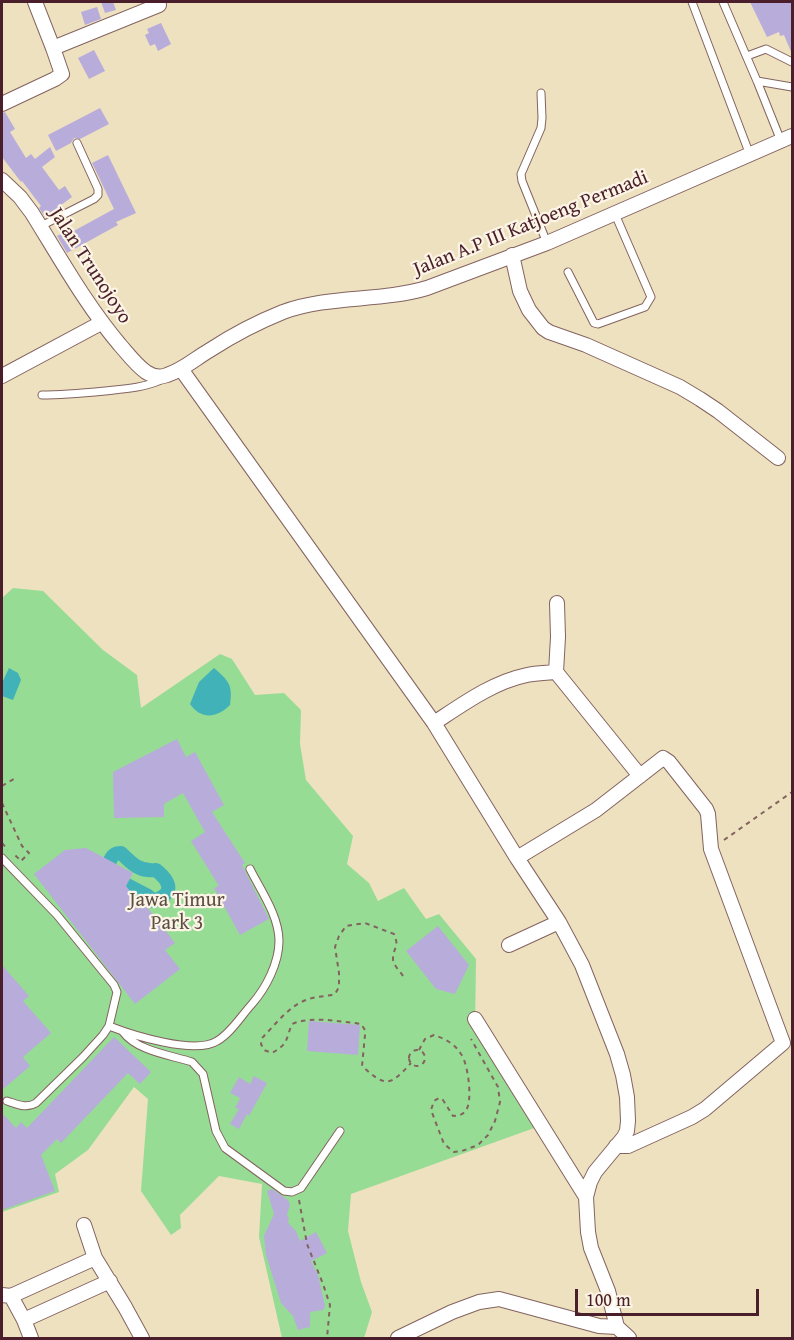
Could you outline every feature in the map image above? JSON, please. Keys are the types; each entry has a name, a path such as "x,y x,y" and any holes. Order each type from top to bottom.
{"street":[{"path":"2,104 55,80 62,74 35,2"},
{"path":"52,48 159,5"},
{"name":"Jalan A.P III Katjoeng Permadi","path":"181,369 243,330 284,312 326,302 409,293 436,284 547,243 787,139"},
{"name":"Jalan Trunojoyo","path":"2,180 20,197 101,323 146,372 155,376 165,376"},
{"path":"512,255 520,291 529,310 543,328 680,387 709,405 778,458"},
{"path":"2,376 101,323"},
{"path":"165,376 181,369 434,723 517,858 560,922 582,965 617,1054 627,1097 627,1131 595,1172 586,1197 591,1248 608,1291 617,1327 629,1338"},
{"path":"557,603 556,672 640,776"},
{"path":"434,723 466,702 511,680 528,675 556,672"},
{"path":"517,858 596,810 663,758 669,762 708,814 711,849 783,1043 705,1109 628,1146 616,1146"},
{"path":"509,945 560,922"},
{"path":"475,1019 586,1197"},
{"path":"84,1225 95,1258 142,1338"},
{"path":"31,1338 24,1320 7,1295 95,1258"},
{"path":"24,1320 110,1281"},
{"path":"398,1338 452,1312 479,1302 499,1299 599,1326 617,1327"}],"lane":[{"path":"692,2 750,155"},
{"path":"723,2 757,81 787,139"},
{"path":"747,56 766,49 792,63"},
{"path":"757,81 792,87"},
{"path":"541,93 543,107 541,128 521,174 547,243"},
{"path":"40,226 98,195 98,189 77,143"},
{"path":"568,273 594,323 598,324 645,307 651,297 615,214"},
{"path":"42,395 147,386 165,376"},
{"path":"2,858 57,915 114,985 117,992 109,1026 83,1057 31,1106 7,1101"},
{"path":"109,1026 156,1041 200,1046 216,1042 226,1033 259,995 277,956 279,940 276,923 250,869"},
{"path":"123,1032 140,1046 192,1062 202,1074 216,1131 225,1148 284,1191 292,1192 301,1188 340,1131"}],"path":[{"path":"2,786 16,777"},
{"path":"711,849 792,792"},
{"path":"2,803 22,846 29,853 21,861 2,843"},
{"path":"403,976 394,964 393,957 397,943 394,934 364,923 346,926 335,947 339,987 334,994 307,999 295,1006 262,1038 261,1044 264,1050 272,1053 280,1049 285,1045 292,1024 299,1021 310,1019 355,1023 361,1024 365,1030 362,1066 372,1076 391,1081 411,1064"},
{"path":"419,1050 425,1039 434,1035 450,1041 463,1055 469,1099 467,1110 460,1116 453,1116 443,1100 439,1098 434,1101 431,1110 444,1144 454,1152 462,1151 478,1145 488,1135 500,1102 498,1087 470,1036"},
{"path":"411,1064 418,1065 423,1062 424,1055 419,1050"},
{"path":"411,1064 410,1054 412,1051 419,1050"},
{"path":"298,1190 307,1244 330,1305 327,1338"}],"green space":[{"name":"Jawa Timur Park 3","path":"13,588 43,591 103,650 137,675 141,708 220,654 232,659 255,695 284,693 301,710 300,744 306,780 353,836 347,864 369,883 378,901 404,888 426,919 439,914 476,959 475,1031 537,1127 351,1194 348,1231 361,1282 372,1312 364,1338 282,1338 259,1237 262,1184 219,1176 180,1215 181,1228 171,1235 141,1191 148,1099 134,1087 88,1150 55,1174 59,1192 2,1212 2,598"}],"water":[{"path":"9,668 18,673 21,680 13,700 2,696 2,683"},
{"path":"214,668 229,684 230,705 215,715 204,715 190,704 199,682"}],"building":[{"path":"101,2 113,2 116,10 105,13"},
{"path":"750,2 792,2 792,54 784,35 780,36 779,32 767,37"},
{"path":"97,7 101,19 85,25 81,12"},
{"path":"161,23 171,44 158,51 155,44 150,46 145,35 149,33 147,29"},
{"path":"94,50 105,71 89,79 78,58"},
{"path":"100,108 109,124 80,139 74,138 71,143 56,151 48,135"},
{"path":"5,112 15,129 10,132 26,158 31,154 35,159 50,147 55,157 42,167 59,190 65,186 72,197 61,205 63,208 45,217 39,208 41,206 2,157 2,113"},
{"path":"108,155 136,213 116,222 118,225 67,253 57,236 68,230 70,233 114,209 92,163"},
{"path":"177,739 186,757 195,752 224,805 212,812 245,863 242,865 269,919 240,935 214,888 219,886 191,841 205,832 183,793 164,804 164,817 114,818 113,772"},
{"path":"86,848 133,873 126,886 138,901 141,899 175,943 165,950 180,969 135,1004 34,874 65,850"},
{"path":"438,926 469,965 455,994 436,989 406,951"},
{"path":"2,965 29,996 23,1001 51,1033 23,1057 30,1066 2,1090"},
{"path":"309,1021 360,1025 358,1055 307,1051"},
{"path":"114,1037 151,1072 140,1084 128,1073 61,1143 57,1139 41,1155 55,1191 2,1210 2,1113 16,1128 21,1122 27,1128"},
{"path":"254,1076 267,1083 239,1129 230,1124 239,1109 235,1108 240,1098 230,1093 239,1077 250,1084"},
{"path":"272,1189 288,1200 290,1205 287,1215 288,1223 296,1231 300,1241 316,1232 327,1253 311,1261 318,1275 325,1306 323,1310 310,1312 310,1327 298,1330 293,1316 281,1303 266,1255 264,1236 274,1214 267,1191"}],"waterway":[{"path":"110,861 114,855 121,853 141,868 156,870 165,879 168,888 165,895 153,901 127,885"}]}
